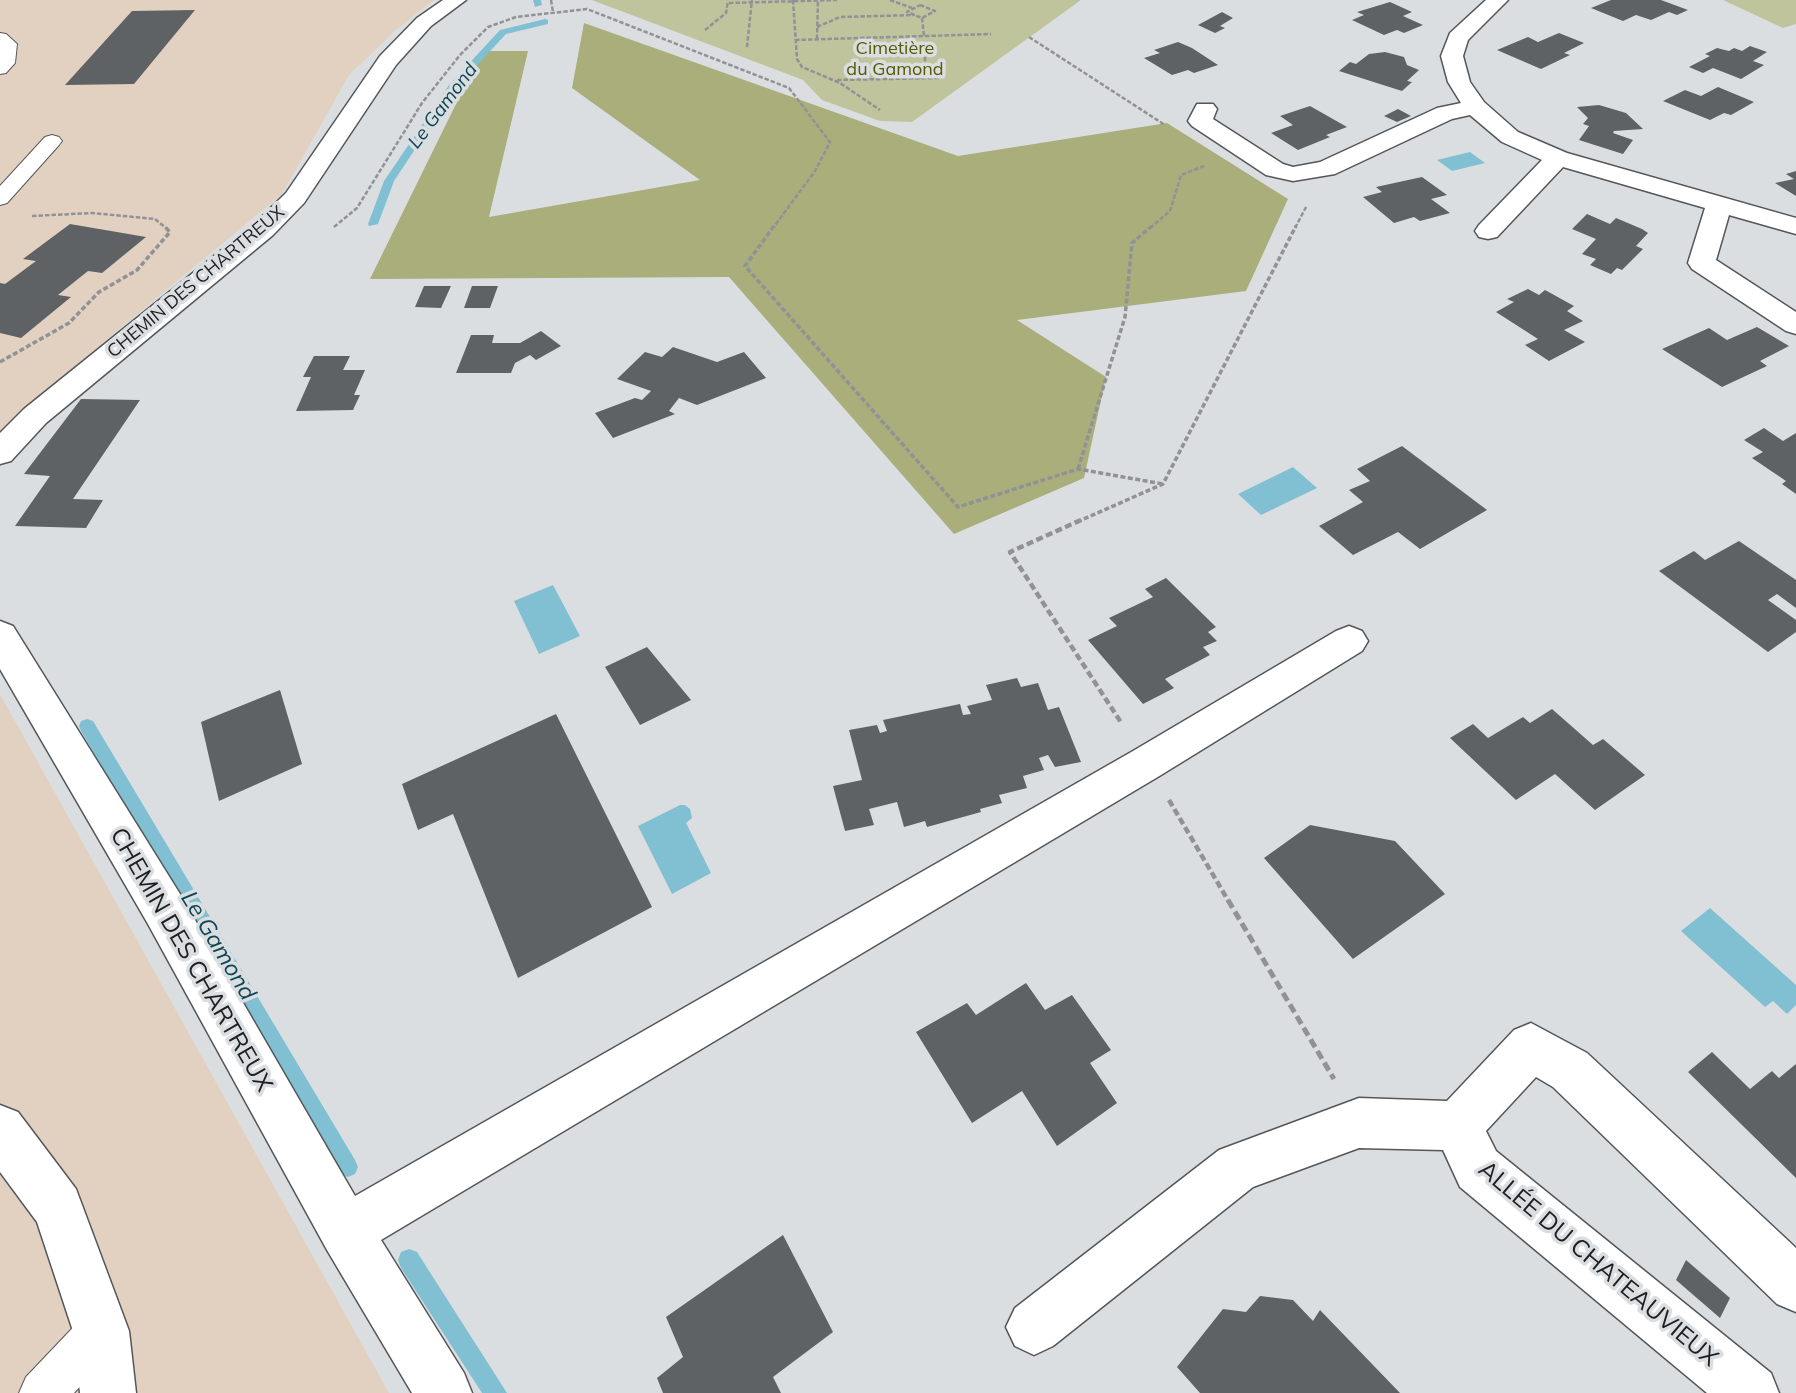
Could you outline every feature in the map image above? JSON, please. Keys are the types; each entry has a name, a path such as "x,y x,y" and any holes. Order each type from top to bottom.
{"street":[{"name":"CHEMIN DES CHARTREUX","path":"0,453 35,416 264,229 295,198 388,61 424,22 456,0"},
{"path":"1498,0 1458,38 1452,56 1459,82 1475,107 1510,137 1558,158 1796,226"},
{"path":"1205,109 1200,121 1275,170 1293,174 1326,169 1445,113 1475,107"},
{"path":"1488,231 1558,158"},
{"path":"1719,206 1702,263 1796,326"},
{"name":"CHEMIN DES CHARTREUX","path":"0,636 164,909 346,1231 444,1393"},
{"path":"346,1231 1147,763 1349,641"},
{"path":"1034,1327 1237,1168 1359,1123 1457,1126 1531,1047 1570,1070 1796,1285"},
{"name":"ALLÉE DU CHATEAUVIEUX","path":"1457,1126 1478,1169 1751,1393"},
{"path":"0,1130 58,1207 101,1331 108,1393"}],"lane":[{"path":"0,38 8,44 6,63 0,69"},
{"path":"0,199 52,141"},
{"path":"43,1393 101,1331"}],"path":[{"path":"551,0 553,12"},
{"path":"793,0 797,59 802,66 833,80 880,110"},
{"path":"817,0 817,39"},
{"path":"705,30 726,13 728,1 837,0"},
{"path":"890,0 913,9"},
{"path":"747,47 752,1"},
{"path":"922,18 907,12 925,1"},
{"path":"920,5 935,11 922,18"},
{"path":"334,227 357,208 422,103 460,55 488,27 516,17 587,9 789,88 830,142 815,171 745,266 958,507 1078,469 1163,484"},
{"path":"817,27 840,17 915,15"},
{"path":"922,18 924,36"},
{"path":"795,40 991,34"},
{"path":"925,57 925,78"},
{"path":"833,80 939,78"},
{"path":"1078,469 1125,317 1132,243 1170,211 1181,175 1206,165"},
{"path":"1326,169 1163,484 1010,551 1147,763 1359,1123"},
{"path":"0,362 69,323 99,292 137,270 170,232 155,219 92,213 22,216"}],"shaded area":[{"path":"0,0 434,0 396,30 349,75 282,194 16,415 0,438"},
{"path":"0,694 389,1393 0,1393"}],"green space":[{"name":"Cimetière du Gamond","path":"592,0 1081,0 912,122 880,121 822,100 803,80"},
{"path":"1723,0 1796,0 1796,24 1783,28"},
{"path":"584,23 958,156 1167,123 1288,199 1246,291 1017,320 1106,377 1084,478 954,534 729,277 370,279 482,51 528,51 489,217 700,180 572,88"}],"water":[{"path":"1470,152 1485,163 1452,171 1437,160"},
{"path":"1293,467 1317,488 1261,515 1238,494"},
{"path":"553,585 580,636 539,654 514,601"},
{"path":"680,805 690,809 692,818 686,823 711,873 672,894 638,826"},
{"path":"1710,908 1796,985 1796,1005 1787,1014 1773,1001 1765,1007 1681,931"}],"building":[{"path":"1611,0 1661,0 1688,10 1677,15 1669,12 1651,20 1636,15 1623,21 1591,8"},
{"path":"1390,2 1412,12 1403,16 1423,25 1404,33 1397,30 1384,35 1352,20 1364,15 1357,12"},
{"path":"195,10 134,84 65,85 132,11"},
{"path":"1222,12 1233,18 1220,26 1225,28 1215,33 1198,25"},
{"path":"1559,33 1584,43 1564,53 1570,55 1541,69 1497,50 1528,37 1538,42"},
{"path":"1178,42 1218,65 1194,73 1188,70 1172,75 1144,58 1160,53 1154,50"},
{"path":"1750,46 1767,52 1753,61 1764,65 1741,79 1713,68 1703,73 1689,67 1710,56 1705,54 1717,48 1742,51"},
{"path":"1385,52 1404,57 1407,65 1419,70 1407,81 1412,82 1402,91 1339,71 1350,62 1356,64 1369,54"},
{"path":"1718,87 1754,102 1731,115 1724,113 1710,120 1663,101 1685,90 1701,96"},
{"path":"1599,105 1626,113 1643,129 1614,131 1613,133 1633,140 1623,154 1579,140 1589,126 1583,124 1588,118 1577,107"},
{"path":"1310,106 1347,127 1298,150 1271,133 1293,125 1280,116"},
{"path":"1398,109 1411,116 1397,122 1384,116"},
{"path":"1796,171 1796,196 1775,183 1794,179 1786,174"},
{"path":"1422,177 1447,195 1431,199 1450,213 1420,221 1414,217 1394,223 1363,197 1382,192 1376,187"},
{"path":"1587,214 1610,224 1616,218 1648,233 1636,246 1643,249 1622,270 1617,268 1611,274 1590,265 1596,259 1582,254 1596,239 1572,229"},
{"path":"70,224 146,237 102,273 88,271 58,295 71,297 21,338 0,333 0,283 5,284 36,261 23,259"},
{"path":"424,286 451,286 441,308 415,307"},
{"path":"472,286 498,286 490,308 464,308"},
{"path":"1528,289 1539,295 1545,290 1574,306 1567,311 1583,321 1564,330 1585,342 1549,361 1525,345 1538,339 1496,312 1514,302 1507,299"},
{"path":"1757,327 1789,346 1760,361 1767,366 1722,387 1662,349 1709,328 1727,340"},
{"path":"541,331 561,346 536,360 530,355 515,363 511,373 456,373 471,335 494,335 492,343 520,343"},
{"path":"673,347 717,362 744,352 766,378 697,405 679,398 669,411 675,414 613,438 595,413 635,398 642,400 651,391 617,379 645,352 662,357"},
{"path":"314,356 350,356 343,370 365,370 354,395 360,395 353,410 296,411 311,377 303,377"},
{"path":"81,399 140,400 73,499 103,500 86,528 15,526 50,476 24,474"},
{"path":"1764,428 1783,441 1796,433 1796,494 1782,484 1786,481 1752,458 1763,452 1744,440"},
{"path":"1402,446 1487,510 1420,549 1398,532 1353,555 1319,526 1363,502 1349,490 1370,481 1357,469"},
{"path":"1739,541 1796,580 1796,608 1777,594 1768,600 1796,620 1796,632 1768,652 1659,571 1694,551 1705,560"},
{"path":"1166,578 1216,627 1208,632 1217,641 1203,647 1210,655 1165,679 1174,688 1143,704 1088,640 1117,626 1109,618 1153,597 1145,589"},
{"path":"647,647 691,700 640,725 605,667"},
{"path":"1017,678 1021,687 1038,683 1048,710 1059,707 1081,762 1055,767 1048,755 1039,758 1044,770 1023,776 1027,788 999,795 1002,803 980,809 981,812 927,827 925,821 904,827 897,802 869,809 874,825 845,831 833,786 862,780 849,730 877,725 880,733 887,731 883,720 960,704 963,715 971,714 967,706 992,700 986,685"},
{"path":"280,690 302,764 219,801 201,722"},
{"path":"1552,709 1593,745 1603,739 1645,775 1595,810 1555,774 1516,800 1450,738 1473,724 1488,738 1523,717 1530,723"},
{"path":"556,714 652,907 518,978 453,814 418,830 402,784"},
{"path":"1310,825 1395,841 1445,894 1353,959 1264,858"},
{"path":"1026,983 1045,1010 1072,995 1111,1050 1090,1063 1117,1103 1057,1146 1022,1091 972,1123 916,1032 967,1003 976,1015"},
{"path":"1712,1052 1750,1089 1772,1071 1779,1078 1796,1064 1796,1178 1688,1072"},
{"path":"783,1235 833,1332 773,1377 781,1393 663,1393 657,1378 683,1357 666,1317"},
{"path":"1686,1260 1730,1298 1720,1318 1676,1280"},
{"path":"1260,1296 1293,1300 1313,1321 1320,1310 1400,1393 1200,1393 1177,1367 1223,1309 1246,1312"}],"waterway":[{"name":"Le Gamond","path":"537,0 538,5"},
{"name":"Le Gamond","path":"373,224 389,181 452,87 503,32 545,22"},
{"name":"Le Gamond","path":"87,726 348,1167"},
{"name":"Le Gamond","path":"409,1260 495,1393"}]}
